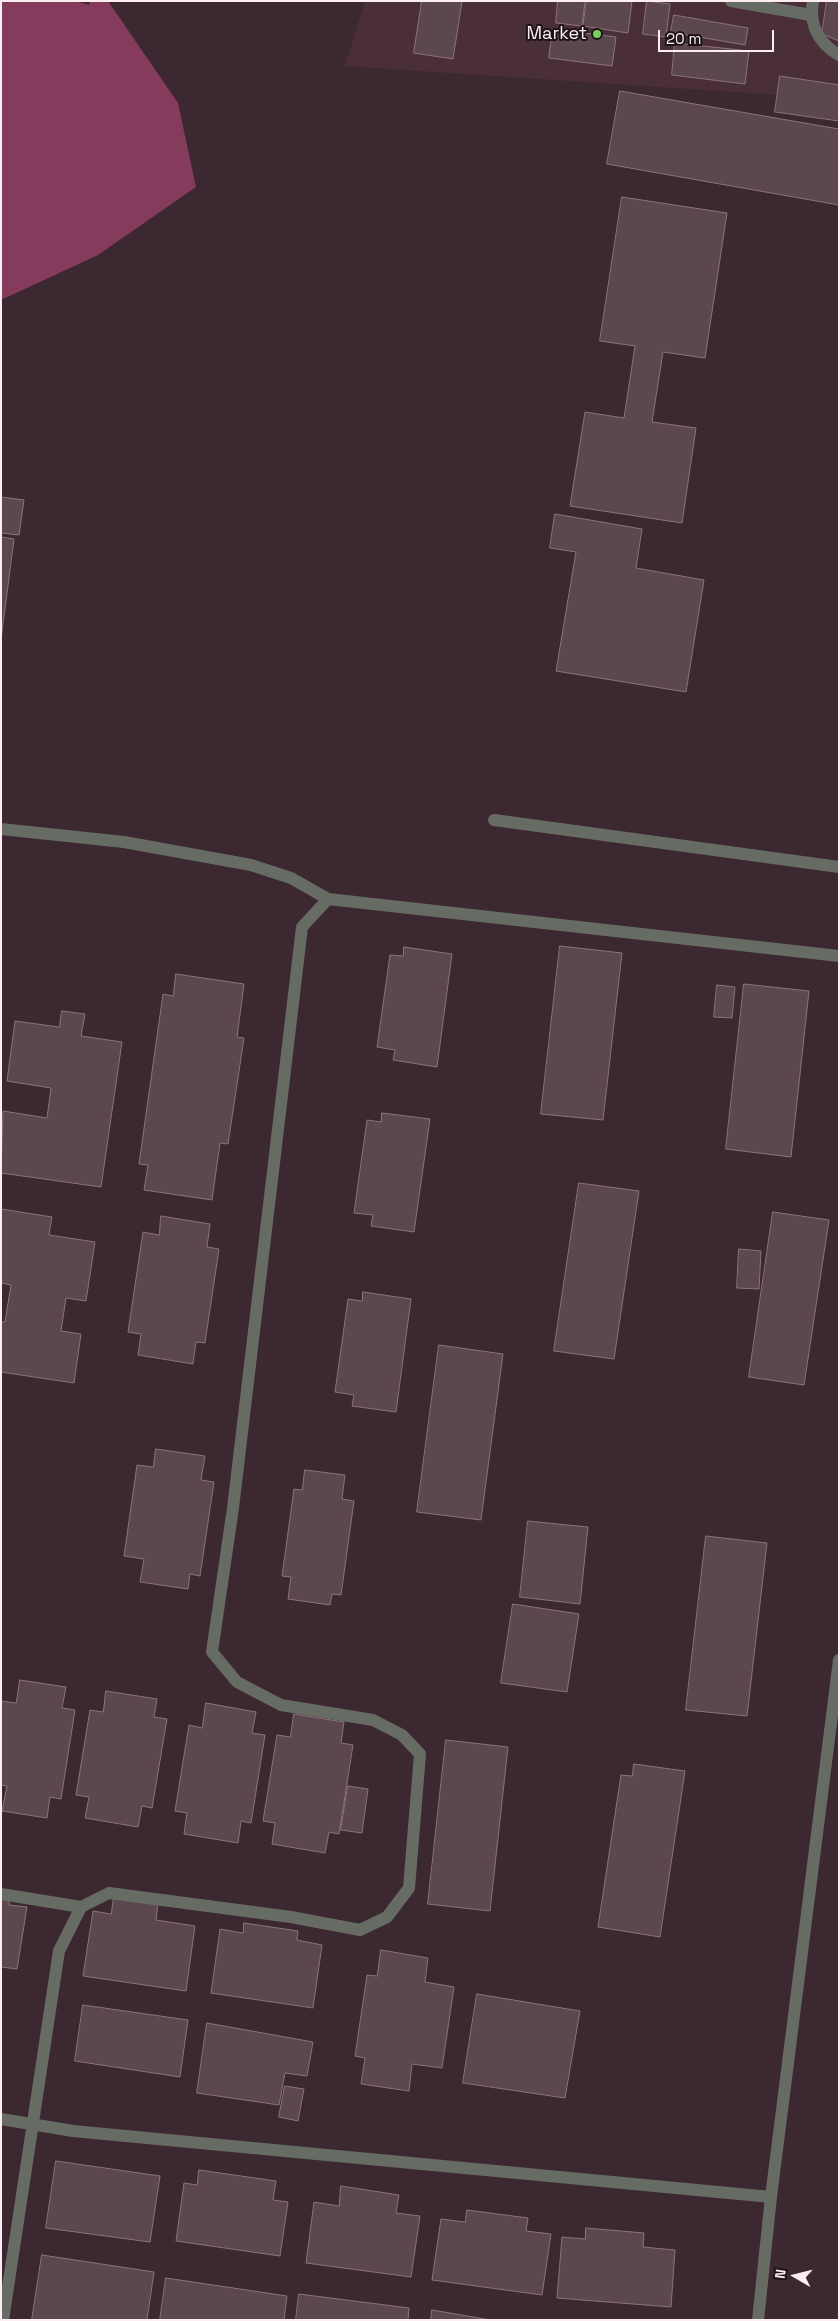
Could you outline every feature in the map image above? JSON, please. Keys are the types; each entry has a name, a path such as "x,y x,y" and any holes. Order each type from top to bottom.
{"street":[{"path":"731,1 811,15"},
{"path":"813,1 811,15 817,36 839,55"},
{"path":"494,820 839,867"},
{"path":"1,829 124,842 251,865 291,878 328,899 839,956"},
{"path":"1,1894 80,1907 109,1893 291,1917 360,1930 387,1917 409,1888 420,1754 402,1735 373,1720 281,1705 237,1682 212,1652 233,1508 302,927 328,899"},
{"path":"758,2320 771,2197 836,1696 839,1660"},
{"path":"3,2320 59,1950 80,1907"},
{"path":"1,2118 83,2132 771,2197"}],"shaded area":[{"path":"1,1 76,1 89,5 90,1 108,1 178,103 196,187 98,255 1,300"},
{"name":"Market","path":"365,1 839,1 839,99 345,66"}],"building":[{"path":"422,1 462,1 453,59 414,53"},
{"path":"558,1 585,1 582,26 556,23"},
{"path":"587,1 632,1 628,33 583,26"},
{"path":"647,1 670,4 666,37 643,34"},
{"path":"827,1 839,1 839,41 822,34"},
{"path":"674,15 748,28 745,45 671,32"},
{"path":"553,29 616,37 612,66 549,58"},
{"path":"675,43 749,51 745,84 672,75"},
{"path":"780,76 839,85 839,121 775,112"},
{"path":"620,91 839,129 839,205 607,164"},
{"path":"622,197 727,213 705,358 663,352 652,422 696,428 682,523 570,506 585,412 624,418 635,346 600,341"},
{"path":"1,497 24,500 19,535 1,533"},
{"path":"555,514 642,529 636,568 704,580 686,692 556,671 576,552 550,548"},
{"path":"1,537 14,539 1,640"},
{"path":"560,946 622,953 603,1120 541,1114"},
{"path":"404,947 452,954 437,1067 393,1060 395,1050 377,1047 390,955 403,956"},
{"path":"176,974 244,984 237,1037 244,1038 228,1144 220,1143 212,1200 144,1190 148,1165 139,1164 163,994 173,996"},
{"path":"744,984 809,991 791,1157 726,1149"},
{"path":"717,985 735,987 732,1018 714,1017"},
{"path":"62,1011 85,1014 81,1036 122,1042 101,1187 1,1173 3,1111 47,1118 51,1088 7,1081 15,1021 59,1027"},
{"path":"382,1113 430,1119 414,1232 371,1226 373,1215 354,1213 367,1120 381,1122"},
{"path":"579,1183 639,1191 614,1359 554,1351"},
{"path":"1,1209 52,1217 49,1235 95,1242 86,1301 66,1298 61,1331 81,1334 74,1383 1,1372 1,1322 5,1322 11,1285 1,1283"},
{"path":"773,1212 829,1220 804,1385 749,1377"},
{"path":"161,1216 210,1224 207,1247 219,1249 205,1343 196,1342 193,1364 138,1355 141,1334 128,1332 143,1232 159,1235"},
{"path":"739,1249 761,1251 759,1289 737,1288"},
{"path":"363,1292 411,1299 396,1412 352,1406 354,1395 335,1392 348,1299 362,1301"},
{"path":"439,1345 503,1354 481,1520 417,1512"},
{"path":"156,1449 205,1456 201,1480 214,1482 200,1576 190,1574 188,1589 140,1582 144,1559 124,1556 137,1465 153,1467"},
{"path":"305,1470 345,1475 342,1499 354,1501 341,1595 332,1594 330,1605 288,1599 291,1577 282,1576 294,1489 302,1490"},
{"path":"528,1521 588,1527 580,1604 520,1597"},
{"path":"706,1536 767,1543 747,1716 686,1710"},
{"path":"513,1604 579,1614 567,1692 501,1683"},
{"path":"20,1680 66,1687 62,1708 75,1710 61,1799 50,1797 47,1818 2,1811 7,1786 1,1785 1,1701 16,1703"},
{"path":"106,1691 157,1699 154,1717 167,1719 152,1808 142,1806 138,1827 85,1818 89,1797 76,1795 90,1710 103,1712"},
{"path":"206,1703 256,1712 252,1733 265,1735 251,1823 241,1821 238,1843 184,1834 187,1813 175,1811 189,1725 202,1728"},
{"path":"294,1714 344,1722 341,1743 353,1745 339,1834 329,1832 325,1853 272,1844 275,1823 263,1821 277,1735 290,1737"},
{"path":"446,1740 508,1747 490,1911 428,1904"},
{"path":"634,1764 685,1771 660,1937 598,1927 621,1775 632,1776"},
{"path":"348,1786 368,1789 362,1833 341,1830"},
{"path":"1,1895 10,1897 9,1905 27,1907 17,1969 1,1967"},
{"path":"114,1896 158,1903 156,1920 195,1926 186,1991 83,1976 93,1911 111,1914"},
{"path":"244,1923 298,1931 297,1940 322,1945 313,2008 211,1993 220,1929 243,1933"},
{"path":"381,1950 428,1958 425,1982 454,1987 442,2068 412,2064 409,2091 361,2084 365,2058 355,2056 367,1975 377,1976"},
{"path":"477,1994 580,2011 565,2098 463,2083"},
{"path":"83,2005 188,2020 180,2077 75,2061"},
{"path":"207,2023 313,2042 307,2076 285,2073 279,2105 197,2093"},
{"path":"285,2086 304,2089 298,2121 279,2117"},
{"path":"56,2161 160,2176 150,2242 46,2228"},
{"path":"199,2170 276,2181 273,2200 288,2202 280,2256 176,2241 184,2183 197,2185"},
{"path":"341,2186 399,2195 396,2213 420,2216 411,2277 306,2263 314,2202 339,2206"},
{"path":"467,2210 528,2218 526,2231 551,2234 542,2295 432,2280 441,2219 465,2222"},
{"path":"586,2228 644,2233 643,2247 675,2250 671,2307 557,2298 562,2237 585,2239"},
{"path":"42,2255 154,2272 147,2320 32,2320"},
{"path":"166,2278 287,2296 284,2320 160,2320"},
{"path":"299,2294 409,2308 408,2320 296,2320"},
{"path":"432,2310 491,2320 431,2320"}],"place":[{"name":"Market","path":"597,34"}]}
